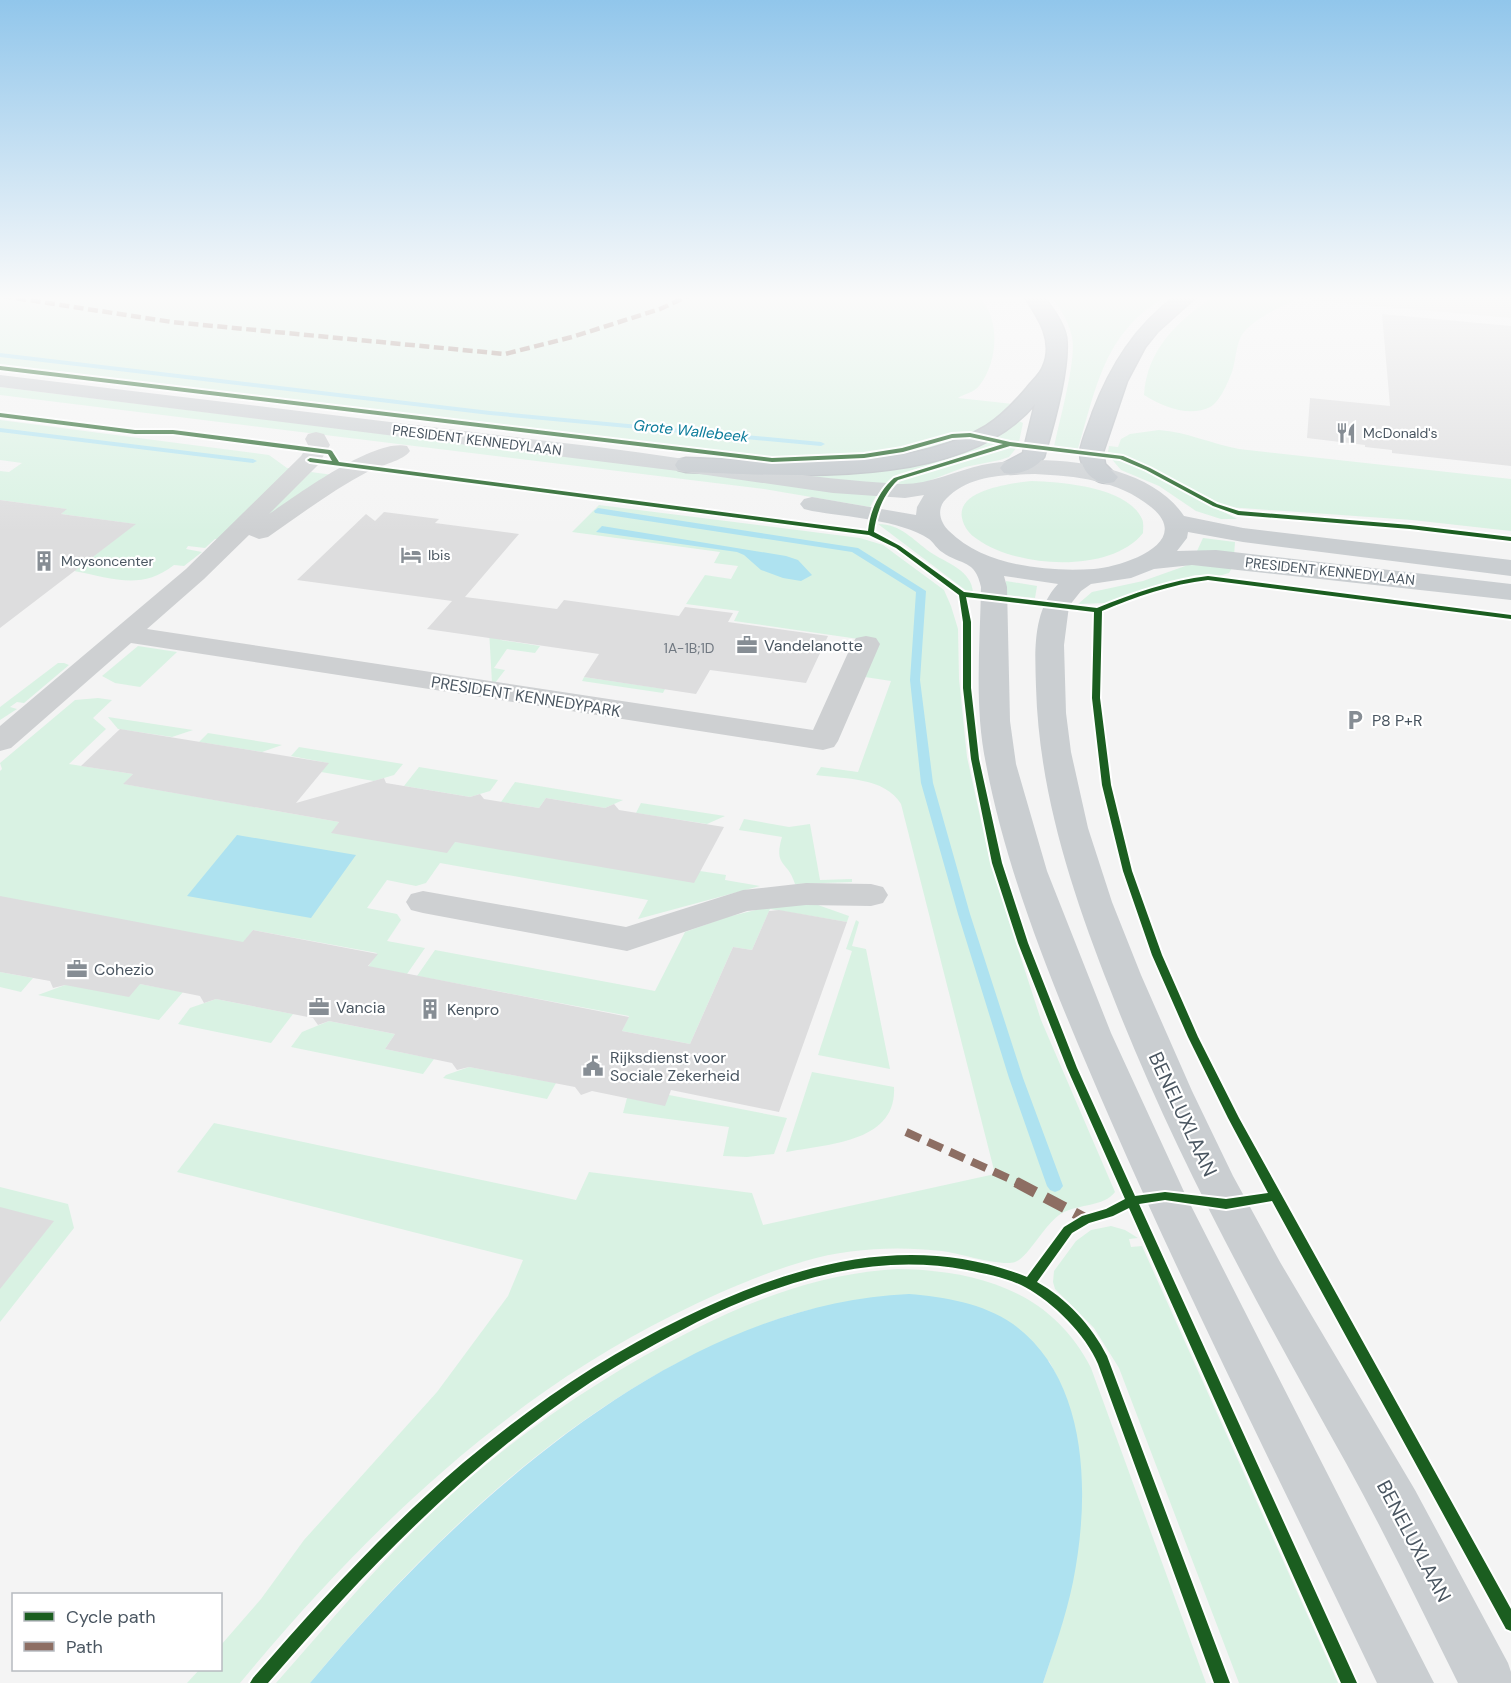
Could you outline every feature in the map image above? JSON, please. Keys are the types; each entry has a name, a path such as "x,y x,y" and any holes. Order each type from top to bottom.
{"highway":[{"path":"686,465 821,470 883,464 926,456 968,443 1002,425 1014,416 1049,375"},
{"path":"1012,468 1033,457 1051,375"},
{"path":"1106,477 1090,459 1092,447 1119,375"}],"main road":[{"name":"PRESIDENT KENNEDYLAAN","path":"0,381 686,465 758,477 886,491 922,489 1012,468 1059,468 1126,483 1159,501 1170,511 1175,522 1243,535 1511,568"},
{"name":"PRESIDENT KENNEDYLAAN","path":"0,401 774,497 910,521 935,533 946,544 982,563 1031,575 1084,577 1131,569 1149,562 1192,557 1511,592"},
{"path":"935,533 928,522 927,511 931,500 953,483"},
{"path":"1149,562 1163,554 1172,544 1176,533 1175,522"},
{"path":"982,563 990,570 994,587 993,684 1001,764 1034,882 1092,1033 1165,1196 1406,1683"},
{"name":"BENELUXLAAN","path":"1084,577 1065,589 1055,605 1050,642 1050,691 1057,765 1068,816 1101,921 1150,1045 1226,1204 1386,1486 1488,1683"}],"street":[{"path":"0,742 195,574 310,460 320,446 316,439"},
{"path":"195,574 360,467 378,457 399,451"},
{"name":"PRESIDENT KENNEDYPARK","path":"124,634 823,741 866,644"},
{"path":"423,902 627,939 743,901 806,894 871,895"}],"green space":[{"path":"71,375 986,375 975,390 958,398 1013,404 1002,417 976,434 955,433 897,449 848,456 757,457"},
{"path":"1070,375 1101,375 1078,449 1054,447"},
{"path":"1147,375 1230,375 1214,404 1202,410 1193,411 1167,407 1144,395"},
{"path":"0,387 876,496 870,507 764,489 0,395"},
{"path":"0,420 269,455 287,468 293,468 221,539 215,539 205,548 188,546 186,549 202,552 184,566 174,565 150,578 114,579 74,571 135,524 61,514 66,509 0,500 0,471 9,472 22,463 0,460"},
{"path":"1019,421 1023,423 1019,442 993,437"},
{"path":"1159,430 1180,433 1239,449 1511,479 1511,531 1412,520 1227,507 1144,464 1108,452 1109,446 1118,447 1121,439 1130,434"},
{"path":"957,437 968,437 915,454 826,465 826,461 884,454"},
{"path":"986,441 1002,444 899,474 881,487 780,473 964,450"},
{"path":"1017,447 1009,457 1000,460 965,467 923,483 896,487 902,479 912,475 1006,448"},
{"path":"1109,456 1138,466 1237,519 1221,519 1196,511 1159,486 1121,470"},
{"path":"311,472 333,475 277,515 267,514"},
{"path":"1032,481 1076,485 1109,493 1134,508 1142,519 1143,533 1128,546 1109,555 1087,561 1063,562 1038,561 994,549 967,530 962,518 963,508 968,500 988,489"},
{"path":"599,505 860,538 883,545 944,590 958,629 959,679 967,757 991,866 1041,1020 1115,1192 1098,1203 1062,1213 1055,1218 1026,1254 1015,1262 1000,1263 925,1249 873,1249 839,1253 771,1272 673,1315 610,1349 550,1388 492,1430 437,1476 335,1576 240,1683 187,1683 198,1671 222,1671 222,1644 261,1599 304,1540 437,1392 508,1296 523,1260 177,1172 214,1123 576,1200 589,1172 752,1193 763,1225 995,1174 901,804 894,795 874,784 816,775 821,767 858,772 891,681 865,677 879,642 734,621 739,611 686,604 705,575 731,579 738,566 714,563 720,552 572,532"},
{"path":"878,524 900,530 957,568 968,578 973,593 968,592"},
{"path":"1203,538 1235,542 1234,556 1197,551"},
{"path":"1188,565 1233,566 1229,573 1219,576 1195,575 1108,603 1078,604 1092,592 1143,581"},
{"path":"1006,581 1037,586 1035,598 1005,595"},
{"path":"489,630 501,640 540,646 535,653 507,649 494,668 505,670 495,683 492,683"},
{"path":"138,646 177,652 140,687 115,683 102,676"},
{"path":"58,663 69,665 24,703 17,702 10,707 17,709 0,720 0,707"},
{"path":"584,677 665,689 663,693 582,681"},
{"path":"98,698 112,700 93,718 106,729 69,764 133,774 124,784 339,822 332,833 455,842 700,871 726,875 725,880 760,886 638,919 648,900 440,863 426,883 416,886 387,880 367,908 397,914 401,920 387,941 425,948 407,974 368,967 377,953 253,930 243,943 0,906 0,771 2,769 0,763 75,700"},
{"path":"108,717 193,730 172,737 118,729"},
{"path":"208,733 282,745 262,752 199,742"},
{"path":"299,747 403,764 394,775 374,781 321,772 328,763 291,756"},
{"path":"419,767 498,780 490,791 470,797 404,786"},
{"path":"515,782 623,800 605,808 546,798 539,808 501,802"},
{"path":"641,803 725,816 707,824 636,813"},
{"path":"744,819 789,827 810,824 820,880 852,879 852,882 795,884 780,859 782,837 739,830"},
{"path":"781,904 818,905 849,916 847,922 770,909 752,950 733,947 690,1044 622,1031 629,1016 417,976 435,950 655,991 685,932 727,917"},
{"path":"856,920 859,922 852,946 866,949 890,1069 818,1055 852,951 846,949"},
{"path":"0,972 33,978 21,992 0,987"},
{"path":"140,984 183,992 159,1020 38,995 65,985"},
{"path":"216,999 293,1014 271,1043 178,1024 190,1008"},
{"path":"329,1021 395,1034 385,1049 434,1059 423,1074 291,1047 302,1032"},
{"path":"469,1067 556,1083 547,1099 443,1078"},
{"path":"812,1072 894,1087 892,1106 884,1120 872,1130 856,1138 786,1152"},
{"path":"669,1095 787,1118 774,1154 747,1157 723,1156 729,1127 623,1113 627,1098"},
{"path":"0,1187 68,1204 74,1228 0,1322"},
{"path":"1111,1226 1125,1230 1138,1238 1129,1239 1131,1247 1142,1246 1338,1683 1239,1683 1119,1368 1094,1328 1055,1289 1053,1282 1054,1271 1076,1241 1091,1230"},
{"path":"897,1269 956,1274 983,1280 1009,1290 1034,1303 1055,1320 1075,1342 1091,1368 1206,1683 1043,1683 1067,1603 1075,1562 1080,1521 1081,1480 1077,1440 1066,1400 1049,1361 817,1308 785,1317 735,1336 673,1365 614,1400 557,1440 451,1531 401,1581 310,1683 276,1683 366,1580 438,1507 463,1484 545,1419 662,1346 742,1308 817,1282 870,1271"}],"water":[{"path":"602,526 786,556 798,560 812,575 801,581 783,578 761,570 737,552 596,532"},
{"path":"237,835 356,855 311,918 187,896"},
{"path":"909,1294 949,1299 976,1306 1013,1324 1038,1348 1057,1376 1070,1408 1078,1442 1082,1478 1082,1514 1073,1582 1060,1633 1043,1683 310,1683 367,1617 431,1551 500,1487 575,1428 653,1376 736,1335 821,1307"}],"building":[{"path":"1387,375 1511,375 1511,466 1392,453 1392,450 1365,447 1365,445 1307,438 1310,398 1390,406"},
{"name":"Moysoncenter","path":"0,500 67,509 61,514 136,524 0,628"},
{"path":"384,512 439,519 435,523 519,534 465,597 557,609 564,600 679,616 685,607 733,613 728,622 828,636 806,683 710,670 696,694 584,677 599,654 427,629 452,601 297,580 366,514 375,521"},
{"path":"120,729 329,763 296,803 384,778 386,783 470,797 480,794 484,799 539,808 546,798 605,808 614,804 619,810 724,827 694,883 455,842 447,853 331,833 339,822 123,784 133,774 81,766"},
{"name":"Kenpro","path":"0,896 243,942 253,930 378,954 368,966 629,1017 622,1031 690,1044 733,947 752,950 769,911 779,910 847,922 779,1112 671,1090 665,1106 592,1091 581,1095 575,1087 469,1067 457,1070 452,1063 385,1049 395,1034 329,1021 318,1025 313,1018 216,999 204,1003 200,996 140,984 129,997 65,985 53,988 50,981 0,972"},
{"path":"0,1207 54,1221 0,1289"}],"waterway":[{"name":"Grote Wallebeek","path":"165,375 490,413 821,444"},
{"path":"0,430 253,461"},
{"path":"598,511 855,550 921,591 915,680 927,783 964,914 1016,1078 1055,1186"}],"marked path":[{"path":"906,1132 1003,1175 1086,1219"}],"cycle path":[{"path":"55,375 772,460 864,456 903,450 952,436 970,435 1010,444 1121,457 1215,505 1238,513 1410,527 1511,539"},
{"path":"0,415 135,432 173,432 330,452 336,462"},
{"path":"871,533 879,503 896,479 1010,444"},
{"path":"310,460 871,533 898,547 962,594 1098,610 1190,580 1208,578 1511,617"},
{"path":"962,594 967,622 967,688 975,759 997,863 1023,943 1072,1068 1349,1683"},
{"path":"1098,610 1096,698 1106,785 1128,871 1157,955 1193,1037 1233,1118 1511,1624"},
{"path":"1029,1283 1068,1230 1086,1219 1109,1213 1131,1201 1165,1196 1226,1204 1275,1196"},
{"path":"258,1683 308,1625 413,1517 468,1467 526,1420 587,1378 652,1339 750,1293 809,1273 839,1266 899,1259 962,1264 1021,1279 1048,1296 1068,1314 1094,1344 1104,1364 1222,1683"}],"place":[{"name":"McDonald's","path":"1346,433"},
{"name":"Ibis","path":"411,555"},
{"name":"Moysoncenter","path":"44,561"},
{"name":"Vandelanotte","path":"747,645"},
{"name":"P8 P+R","path":"1355,720"},
{"name":"Cohezio","path":"77,969"},
{"name":"Vancia","path":"319,1007"},
{"name":"Kenpro","path":"430,1009"},
{"name":"Rijksdienst voor Sociale Zekerheid","path":"593,1066"}]}
